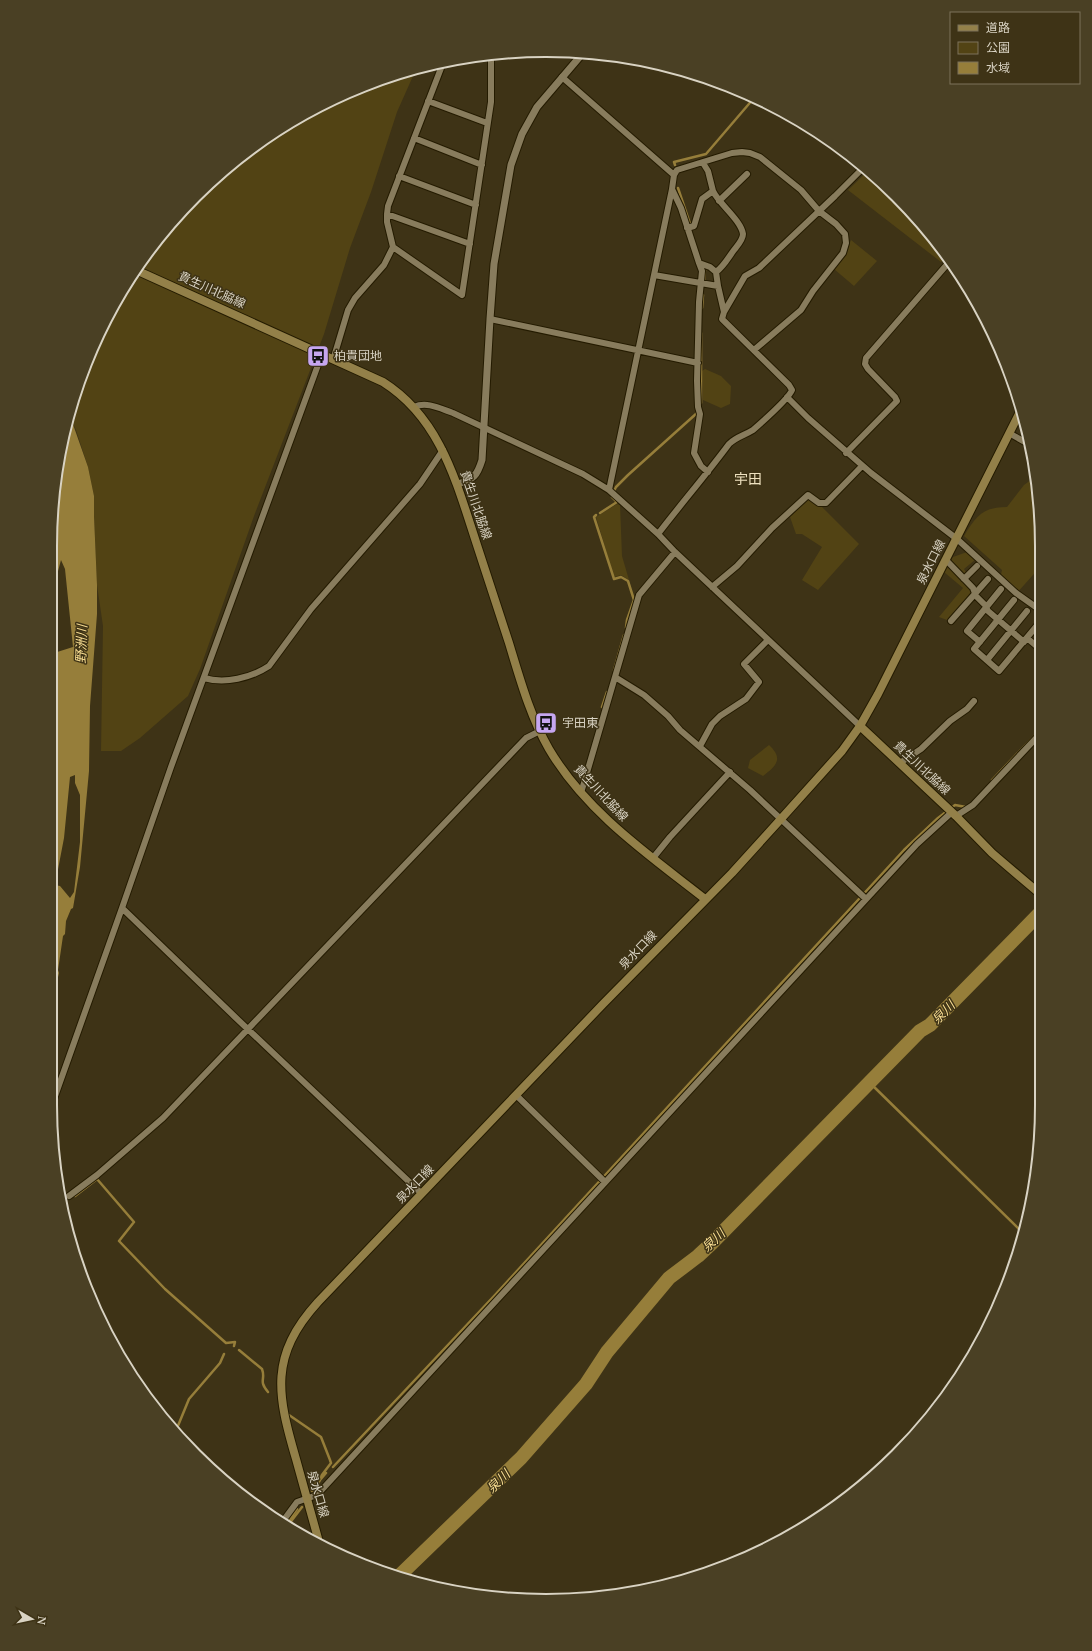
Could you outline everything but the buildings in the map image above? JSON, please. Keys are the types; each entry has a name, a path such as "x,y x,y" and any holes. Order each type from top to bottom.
{"main road":[{"name":"貴生川北脇線","path":"140,272 383,382 394,389 414,407 435,436 458,484 528,704 540,730 561,767 581,793 624,835 705,899"},
{"name":"泉水口線","path":"860,726 878,694 957,539 1017,417"},
{"name":"貴生川北脇線","path":"860,726 954,814 992,853 1035,890"},
{"path":"705,899 732,873 781,820 842,751 860,726"},
{"name":"泉水口線","path":"318,1537 289,1435 281,1395 282,1372 289,1345 296,1330 311,1311 422,1194 705,899"}],"street":[{"path":"458,484 470,480 478,474 482,460 494,264 511,165 522,134 537,107 579,58"},
{"path":"442,68 399,176 386,214 393,248 462,295 490,102 490,60"},
{"path":"562,77 674,176"},
{"path":"428,101 487,123"},
{"path":"414,138 482,165"},
{"path":"609,490 674,176 677,170 732,153 742,152 760,157 795,185 819,211 836,224 845,234 846,243 843,253 813,291 801,310 754,350"},
{"path":"703,163 708,171 713,191 719,201 739,224 743,234 737,247 722,267 716,272"},
{"path":"658,534 708,472 728,444 735,438 752,430 787,397 792,390 789,385 722,319 724,312 745,276 759,268 860,171"},
{"path":"719,201 747,174"},
{"path":"399,176 476,205"},
{"path":"672,189 681,208 702,271 700,284 698,363 698,407 700,414 694,452 701,466 708,472"},
{"path":"688,228 694,226 702,199 713,191"},
{"path":"386,214 470,244"},
{"path":"333,360 348,310 355,298 384,265 393,248"},
{"path":"699,262 710,267 716,272 724,312"},
{"path":"846,453 897,401 895,397 868,369 865,364 866,358 946,265"},
{"path":"654,275 718,286"},
{"path":"490,320 698,363"},
{"path":"57,1091 122,908 149,827 322,354"},
{"path":"787,397 846,453 957,539 1016,593 1035,606"},
{"path":"414,407 420,404 433,406 484,427 583,474 609,490 658,534 675,552 860,726"},
{"path":"1009,433 1024,441"},
{"path":"204,678 213,681 225,681 263,670 269,666 311,609 420,484 443,450"},
{"path":"712,587 737,566 772,528 808,495 819,503 826,503 862,466"},
{"path":"581,793 639,595 675,552"},
{"path":"946,560 973,588 975,594 998,620 1011,631 1035,646"},
{"path":"964,579 977,566"},
{"path":"951,621 988,579"},
{"path":"980,642 967,631 1001,589"},
{"path":"1014,600 974,649 999,671 1035,628"},
{"path":"986,660 1027,611"},
{"path":"700,746 712,724 720,716 746,699 759,682 744,664 768,640"},
{"path":"615,677 644,695 668,716 680,730 730,772 866,899"},
{"path":"900,763 921,749 950,721 974,701"},
{"path":"69,1196 163,1118 526,738 540,730"},
{"path":"285,1518 297,1502 317,1495 917,844 954,814 973,805 1035,739"},
{"path":"653,858 670,837 730,772"},
{"path":"122,908 422,1194"},
{"path":"516,1095 606,1182"}],"green space":[{"path":"413,76 397,112 371,192 350,248 324,334 254,516 200,669 188,696 140,738 121,751 101,751 103,626 97,585 94,496 88,467 73,423 83,389 107,330 139,274 158,248 200,200 248,158 274,139 330,107 359,94"},
{"path":"864,175 892,200 914,224 943,260 941,262 848,190"},
{"path":"851,240 877,261 854,286 834,269 845,255"},
{"path":"705,369 721,376 731,386 730,404 721,408 703,400 702,371"},
{"path":"1031,480 1034,514 1035,573 1015,595 999,583 1002,570 964,536 972,523 981,514 999,507 1007,507 1024,485"},
{"path":"809,499 822,507 859,544 818,590 802,580 822,547 802,534 796,534 790,517"},
{"path":"617,504 620,505 622,556 629,580 621,575 614,577 596,517"},
{"path":"967,552 976,559 964,569 975,587 947,620 939,617 963,588 944,572 953,557"},
{"path":"769,745 774,750 777,758 772,769 763,776 748,768 750,760"}],"water":[{"name":"野洲川","path":"73,424 88,467 94,496 97,614 90,706 89,771 80,867 73,908 71,909 66,921 57,981 57,885 60,886 70,898 74,892 80,842 80,795 75,783 75,775 70,777 64,838 57,875 57,652 73,647 65,569 61,560 57,575 58,514 61,482 66,451"}],"waterway":[{"path":"675,165 674,162 706,154 751,102"},
{"path":"678,188 690,224"},
{"path":"704,282 705,269"},
{"path":"702,308 703,295"},
{"path":"701,333 701,403"},
{"path":"614,491 628,475 697,413"},
{"path":"600,513 617,502 612,497"},
{"path":"596,515 594,517 614,579 621,577 628,581 634,600 627,620 626,628"},
{"path":"614,670 624,635"},
{"path":"602,707 607,692"},
{"path":"992,780 1035,735"},
{"path":"333,1467 494,1296 904,850 938,818 955,805 966,807"},
{"name":"泉川","path":"403,1572 521,1458 586,1384 607,1352 669,1278 698,1256 712,1243 920,1031 930,1025 1035,918"},
{"path":"869,1082 1019,1229"},
{"path":"75,1196 97,1179 134,1222 119,1241 165,1289 226,1343 235,1342 234,1346"},
{"path":"239,1350 262,1369 263,1385 268,1392"},
{"path":"178,1427 189,1399 220,1363 224,1354"},
{"path":"289,1415 321,1437 331,1463 312,1488 312,1491"},
{"path":"314,1490 326,1473"},
{"path":"291,1522 302,1507"},
{"path":"289,1521 297,1509"}],"place":[{"name":"柏貴団地","path":"318,356"},
{"name":"宇田東","path":"546,723"}],"district":[{"name":"宇田","path":"748,479"}]}
